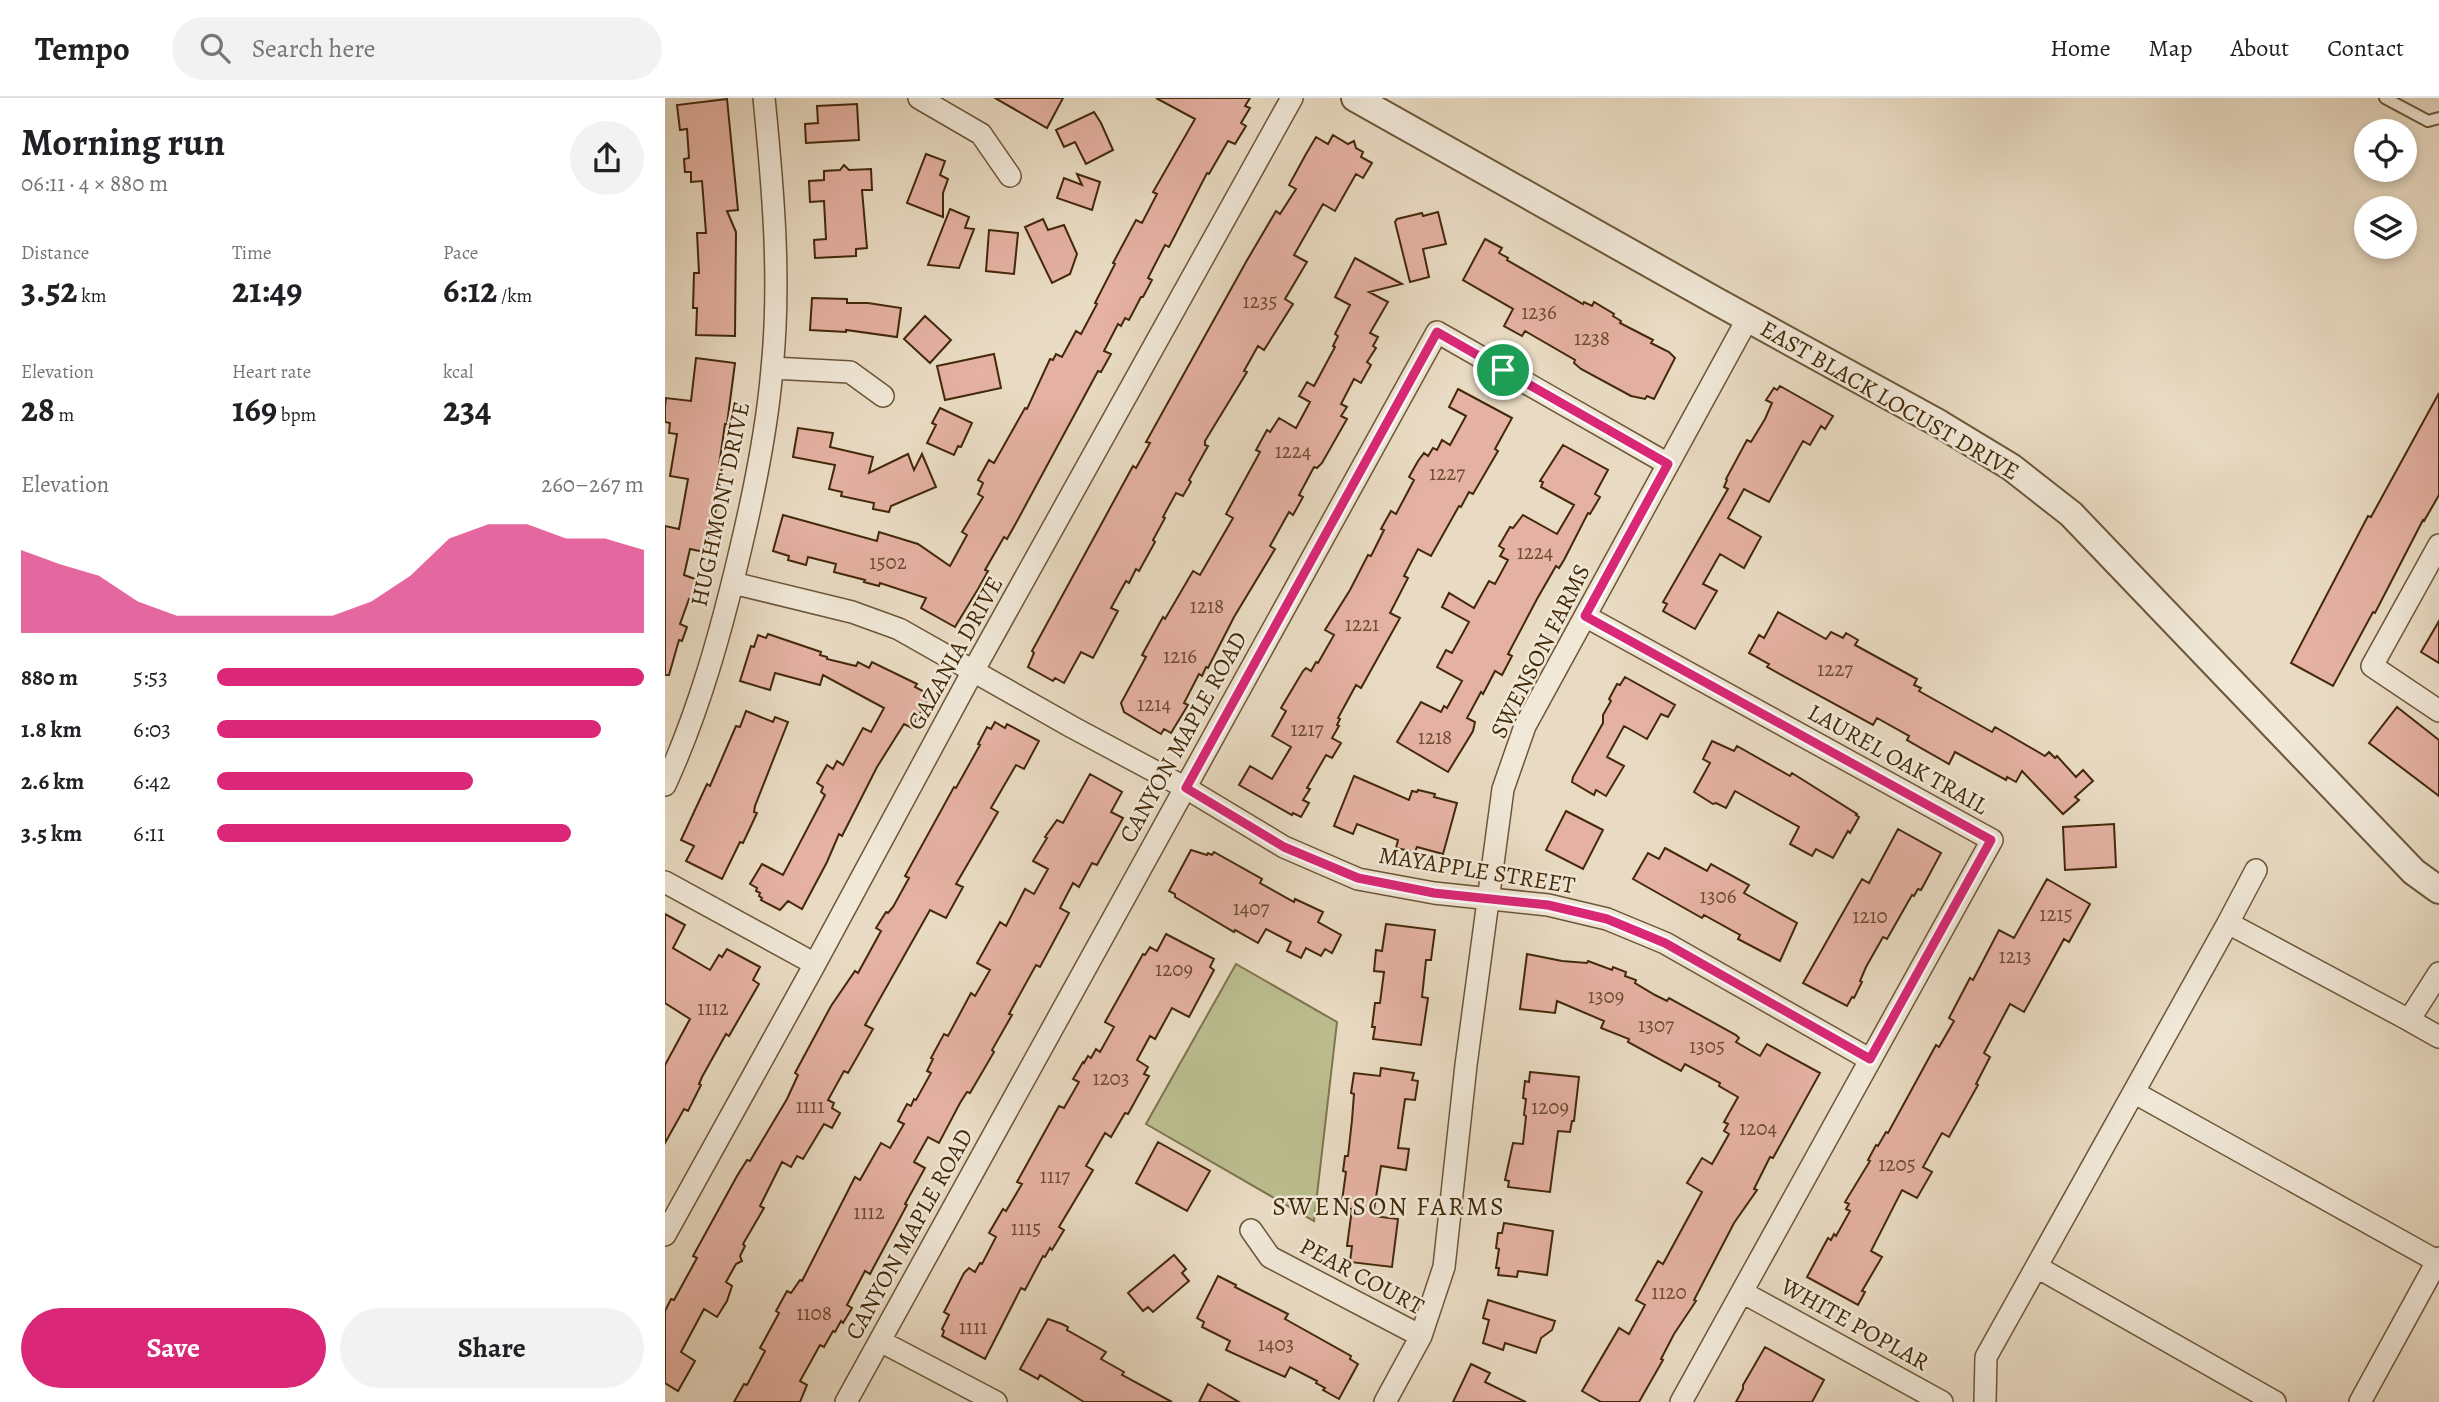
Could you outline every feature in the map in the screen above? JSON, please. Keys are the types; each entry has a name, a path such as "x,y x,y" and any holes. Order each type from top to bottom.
{"street":[{"name":"HUGHMONT DRIVE","path":"665,785 679,754 710,665 733,583 761,462 772,368 776,298 775,214 764,98"},
{"path":"919,98 981,134 1010,176"},
{"name":"GAZANIA DRIVE","path":"665,1235 1292,98"},
{"name":"EAST BLACK LOCUST DRIVE","path":"1355,98 1940,424 2011,467 2071,514 2414,872 2439,890"},
{"name":"SWENSON FARMS","path":"1385,1402 1420,1336 1444,1267 1466,1065 1503,789 1525,726 1748,318"},
{"name":"CANYON MAPLE ROAD","path":"846,1402 1437,332 1668,464"},
{"path":"772,368 849,372 883,396"},
{"path":"2439,545 2372,666 2439,711"},
{"name":"MAYAPPLE STREET","path":"733,583 852,612 899,629 1186,788 1284,847 1358,878 1434,893 1548,905 1607,919 1665,943 1870,1059"},
{"name":"LAUREL OAK TRAIL","path":"1585,616 1991,840 1681,1402"},
{"path":"1985,1402 1986,1357 2135,1093 2256,870"},
{"path":"665,882 815,964"},
{"path":"2228,923 2439,1037"},
{"path":"2409,1020 2439,973"},
{"path":"2135,1093 2438,1259 2360,1402"},
{"name":"PEAR COURT","path":"1251,1230 1270,1257 1420,1336"},
{"path":"2037,1268 2275,1402"},
{"name":"WHITE POPLAR","path":"1742,1292 1943,1402"},
{"path":"880,1341 996,1402"}],"lane":[{"path":"2385,98 2428,121 2439,118"}],"green space":[{"path":"1236,964 1337,1022 1314,1221 1146,1124"}],"building":[{"path":"995,98 1063,98 1047,128"},
{"path":"1156,98 1250,98 1245,106 1250,108 1241,123 1246,126 1235,144 1228,141 1209,174 1207,173 1169,247 1165,245 1148,278 1152,280 1129,320 1125,318 1121,326 1118,324 1104,351 1111,354 1101,372 1098,371 1016,523 1007,539 1004,537 985,570 988,571 955,627 921,608 926,598 834,572 836,564 808,557 806,565 788,560 789,556 773,551 783,515 877,541 879,532 918,544 950,566 967,535 962,532 983,497 978,494 983,483 978,480 989,460 994,463 1025,408 1027,409 1050,359 1053,360 1056,354 1062,357 1076,331 1081,334 1097,304 1095,303 1115,264 1113,263 1136,220 1142,223 1157,194 1153,192 1195,119"},
{"path":"727,99 738,210 727,211 736,232 735,336 696,335 697,308 693,308 694,273 699,273 697,233 706,233 702,181 691,182 691,172 685,172 684,159 689,158 687,129 680,130 677,105"},
{"path":"857,104 859,140 806,143 805,124 818,123 817,106"},
{"path":"1094,112 1113,150 1086,164 1075,142 1064,147 1056,130"},
{"path":"1333,135 1348,144 1354,141 1356,148 1363,152 1361,157 1372,163 1363,178 1356,174 1335,211 1323,204 1294,255 1307,262 1285,299 1293,304 1264,350 1258,346 1244,371 1247,372 1205,441 1208,446 1189,480 1191,482 1183,496 1176,493 1139,571 1136,569 1129,583 1126,581 1111,608 1118,611 1093,658 1081,652 1064,683 1055,678 1053,681 1028,667 1034,653 1032,651 1133,466 1136,468 1150,443 1146,442 1246,262 1276,211 1280,214 1296,189 1289,185 1306,154 1316,137 1328,144"},
{"path":"926,154 945,161 940,175 948,179 943,193 943,217 907,203"},
{"path":"844,165 849,170 871,169 872,190 862,190 867,248 856,249 856,256 815,258 814,240 826,239 824,201 810,202 809,181 824,180 824,171 840,170"},
{"path":"1077,174 1100,182 1092,210 1057,198 1064,178 1082,185"},
{"path":"950,209 969,217 965,228 974,229 959,268 928,265"},
{"path":"1438,212 1446,244 1423,249 1429,277 1410,282 1395,222 1397,219 1422,213 1423,216"},
{"path":"1043,219 1048,230 1064,225 1077,254 1070,274 1052,283 1025,227"},
{"path":"989,230 1018,233 1014,274 986,271"},
{"path":"1485,239 1502,248 1499,253 1508,258 1507,260 1583,304 1584,302 1592,306 1594,302 1614,314 1620,323 1653,340 1651,343 1669,352 1675,358 1654,399 1631,396 1581,369 1574,363 1575,360 1525,331 1522,336 1504,326 1513,309 1463,280"},
{"path":"1355,258 1402,284 1369,292 1388,302 1370,333 1378,337 1373,346 1376,348 1367,362 1371,365 1361,383 1354,379 1341,404 1347,407 1341,416 1347,419 1322,463 1317,468 1314,467 1299,495 1303,497 1293,515 1289,512 1270,546 1275,549 1234,617 1208,668 1206,667 1202,676 1199,674 1184,703 1188,705 1171,733 1164,729 1161,734 1124,712 1121,703 1146,657 1142,655 1163,617 1165,619 1193,571 1200,575 1233,518 1226,514 1260,452 1256,450 1267,430 1270,432 1279,418 1296,428 1310,402 1299,396 1307,382 1314,386 1335,347 1333,346 1338,336 1335,334 1350,305 1335,297"},
{"path":"812,298 847,299 847,303 901,308 897,337 846,330 810,330"},
{"path":"925,316 951,340 930,363 904,339"},
{"path":"994,354 1001,388 945,400 937,366"},
{"path":"696,358 735,363 719,465 722,466 715,515 704,552 690,549 684,575 698,580 693,600 689,599 680,624 687,627 682,641 679,640 669,675 665,675 665,526 679,529 688,479 670,476 677,434 669,433 670,423 665,422 665,406 666,398 691,401"},
{"path":"1780,386 1833,416 1825,429 1821,426 1810,445 1803,441 1769,502 1744,489 1728,518 1761,537 1744,568 1720,554 1703,584 1717,591 1695,629 1663,611 1667,604 1663,602 1728,489 1724,487 1726,479 1747,440 1751,442 1765,419 1772,403 1766,400 1774,388 1777,390"},
{"path":"1458,389 1512,418 1495,449 1498,451 1473,494 1469,492 1461,507 1459,506 1431,556 1418,549 1404,576 1408,578 1390,613 1400,618 1361,688 1356,685 1338,718 1339,726 1332,738 1341,743 1332,758 1326,755 1307,788 1310,789 1303,800 1309,803 1301,817 1293,813 1292,815 1239,785 1250,766 1272,779 1291,747 1272,736 1286,711 1281,708 1303,671 1306,668 1311,671 1316,662 1318,663 1334,635 1325,630 1368,555 1371,556 1391,511 1396,514 1414,480 1409,477 1418,461 1424,453 1428,456 1433,448 1437,450 1442,440 1450,445 1466,416 1449,407"},
{"path":"2439,393 2439,495 2333,686 2291,663 2368,516 2371,517"},
{"path":"940,408 972,423 961,447 958,446 954,455 927,443 936,425 932,423"},
{"path":"798,428 833,433 830,447 873,457 869,473 908,454 914,470 922,454 936,487 891,506 889,512 873,509 874,503 841,496 842,492 829,489 835,465 793,457"},
{"path":"1563,445 1608,470 1595,494 1600,497 1590,514 1588,513 1564,560 1559,568 1556,566 1537,599 1508,654 1512,656 1502,675 1495,671 1483,694 1481,692 1467,718 1475,722 1473,731 1448,772 1397,742 1421,702 1441,712 1444,706 1447,708 1462,681 1437,667 1446,650 1452,653 1469,622 1442,607 1449,593 1474,608 1489,581 1495,584 1508,560 1500,556 1504,549 1499,546 1510,527 1513,528 1523,515 1557,534 1574,505 1541,487 1543,482 1540,481"},
{"path":"1778,612 1826,639 1831,632 1843,638 1846,633 1858,640 1855,645 1917,679 1914,685 1921,688 1919,691 1992,732 1995,727 2045,756 2049,752 2055,758 2057,756 2076,777 2083,770 2093,781 2075,797 2079,800 2063,814 2022,771 2016,782 2007,777 2006,780 1955,752 1949,764 1907,740 1909,736 1877,718 1873,725 1767,667 1769,664 1749,653 1759,635 1764,638"},
{"path":"2439,621 2439,663 2421,652"},
{"path":"768,634 821,652 820,655 827,659 856,666 858,662 869,668 872,662 917,684 915,687 930,695 912,728 904,724 877,767 842,836 839,834 802,909 788,901 780,910 761,900 757,888 750,884 762,864 783,875 825,795 821,792 823,787 817,783 827,765 833,769 837,761 843,765 863,728 871,732 884,708 823,675 820,685 775,673 770,690 740,681 751,646 754,647 758,635 766,638"},
{"path":"1625,677 1675,705 1668,717 1661,714 1647,739 1624,726 1607,757 1624,766 1606,796 1596,790 1594,795 1572,782 1573,777 1603,723 1603,715 1611,701 1609,699 1617,684 1620,685"},
{"path":"2397,707 2439,740 2439,796 2369,743"},
{"path":"746,711 773,722 775,717 788,722 755,806 754,812 757,813 722,879 686,861 694,846 681,840 707,784 710,786 736,726 740,727"},
{"path":"995,722 1005,728 1007,724 1039,741 1024,769 1016,765 991,808 998,812 956,884 963,887 946,918 930,910 865,1025 873,1029 848,1073 844,1071 828,1100 834,1103 832,1108 840,1113 832,1128 824,1124 803,1159 797,1156 791,1167 782,1162 760,1206 764,1208 743,1244 745,1246 740,1256 742,1261 736,1264 726,1282 732,1286 727,1301 717,1317 704,1309 681,1352 695,1361 678,1391 665,1383 665,1311 697,1258 693,1256 737,1176 747,1160 750,1161 787,1099 798,1075 795,1073 831,1006 855,971 858,973 881,931 876,928 886,912 893,907 909,878 905,876 980,745 978,744 987,727 991,729"},
{"path":"1712,741 1734,751 1737,746 1790,776 1792,773 1857,814 1859,817 1833,858 1816,849 1812,856 1790,844 1799,827 1735,791 1726,808 1713,804 1694,792 1710,763 1703,759"},
{"path":"1090,774 1122,792 1111,812 1123,818 1097,865 1092,863 1079,887 1073,883 1060,908 1069,913 1040,967 1036,965 1009,1014 1012,1015 992,1050 994,1052 970,1093 967,1092 960,1103 939,1143 928,1137 914,1162 925,1168 870,1274 865,1271 847,1305 852,1308 824,1347 820,1345 800,1381 807,1385 800,1402 734,1402 744,1384 747,1385 765,1351 760,1348 779,1313 776,1311 787,1291 791,1293 800,1280 802,1281 855,1177 860,1180 881,1143 890,1148 904,1124 898,1121 907,1104 911,1106 914,1099 916,1100 931,1073 927,1071 933,1059 931,1058 944,1034 948,1036 971,993 975,996 990,970 977,963 1000,922 1006,926 1025,889 1034,894 1048,869 1033,861 1057,820 1063,823"},
{"path":"1354,776 1409,800 1412,791 1418,790 1457,803 1443,854 1417,847 1415,852 1396,848 1398,840 1357,824 1353,834 1334,826"},
{"path":"1566,811 1603,830 1583,869 1546,850"},
{"path":"2114,824 2116,867 2065,870 2063,827"},
{"path":"1898,829 1941,853 1921,890 1918,889 1914,896 1912,895 1887,939 1883,937 1866,967 1854,998 1852,997 1847,1006 1803,983 1862,879 1869,883"},
{"path":"1665,848 1707,871 1711,864 1749,885 1744,893 1797,923 1780,961 1738,939 1740,935 1704,915 1702,918 1633,879 1648,853 1659,859"},
{"path":"1191,850 1207,855 1214,852 1262,879 1260,883 1294,902 1295,899 1323,912 1318,922 1341,935 1332,953 1325,949 1321,956 1306,948 1301,958 1287,951 1291,942 1266,929 1258,943 1175,897 1175,894 1169,891"},
{"path":"2047,879 2090,904 2069,942 2064,939 2024,1012 2010,1004 1984,1053 1990,1057 1976,1084 1978,1085 1949,1137 1942,1133 1923,1167 1932,1172 1917,1198 1902,1190 1871,1251 1882,1257 1862,1291 1865,1292 1858,1305 1807,1277 1828,1238 1831,1240 1834,1234 1836,1236 1850,1211 1846,1209 1849,1204 1845,1202 1870,1161 1868,1160 1876,1145 1878,1146 1886,1132 1888,1133 1936,1045 1939,1047 1954,1021 1949,1018 1970,978 1973,980 1999,930 2014,938"},
{"path":"665,914 685,925 673,948 710,970 719,955 722,957 727,949 760,967 753,980 759,984 729,1036 726,1034 702,1077 699,1084 701,1085 688,1111 684,1109 665,1143 665,1065 690,1019 665,1003"},
{"path":"1386,924 1435,930 1431,960 1426,960 1422,997 1428,998 1421,1045 1373,1039 1375,1003 1380,1003 1384,972 1374,971 1376,950 1382,951"},
{"path":"1166,934 1214,959 1210,967 1214,970 1189,1017 1172,1008 1155,1039 1150,1036 1137,1060 1148,1067 1144,1074 1149,1076 1128,1114 1125,1113 1111,1137 1105,1133 1086,1166 1093,1170 1059,1227 1064,1230 1052,1250 1050,1248 1045,1257 1043,1256 1025,1290 1021,1288 985,1359 942,1336 942,1329 949,1315 944,1312 964,1273 969,1268 975,1272 980,1263 982,1264 996,1237 989,1233 1022,1184 1017,1182 1059,1106 1064,1108 1079,1082 1073,1079 1083,1062 1088,1056 1091,1058 1096,1049 1100,1052 1114,1027 1105,1022 1143,954 1145,955 1150,947 1157,951"},
{"path":"1527,954 1562,961 1588,961 1626,972 1625,976 1636,980 1635,983 1655,995 1667,1001 1669,998 1736,1035 1739,1038 1736,1042 1760,1056 1767,1044 1820,1073 1773,1158 1770,1157 1754,1189 1757,1190 1734,1223 1694,1300 1696,1301 1674,1334 1661,1359 1663,1360 1639,1402 1601,1402 1582,1391 1619,1328 1629,1334 1645,1305 1636,1300 1658,1261 1663,1264 1702,1192 1687,1183 1702,1158 1712,1164 1729,1134 1724,1131 1728,1124 1724,1122 1738,1097 1719,1086 1720,1083 1685,1064 1681,1071 1628,1042 1629,1039 1601,1028 1604,1021 1557,1001 1555,1013 1520,1009"},
{"path":"1381,1068 1414,1073 1412,1080 1418,1081 1415,1100 1405,1099 1398,1148 1409,1149 1406,1170 1381,1166 1373,1216 1398,1219 1392,1267 1350,1262 1352,1246 1347,1246 1352,1209 1341,1208 1346,1172 1343,1171 1345,1156 1348,1156 1352,1120 1354,1094 1351,1093 1354,1073 1380,1076"},
{"path":"1530,1072 1579,1077 1574,1121 1570,1132 1558,1131 1550,1192 1508,1187 1509,1181 1505,1180 1513,1143 1523,1144 1526,1099 1523,1098 1525,1081 1529,1082"},
{"path":"1158,1142 1210,1171 1187,1211 1136,1183"},
{"path":"1504,1223 1553,1231 1547,1275 1518,1271 1517,1277 1498,1275 1499,1268 1496,1268 1499,1249 1496,1248 1498,1233 1502,1233"},
{"path":"1174,1255 1186,1269 1182,1273 1189,1281 1153,1312 1148,1307 1143,1311 1128,1293"},
{"path":"1218,1276 1288,1314 1285,1319 1351,1356 1350,1359 1358,1364 1339,1399 1323,1390 1325,1388 1316,1383 1317,1381 1290,1367 1285,1377 1226,1350 1230,1341 1202,1327 1204,1322 1197,1318"},
{"path":"1488,1300 1555,1321 1552,1330 1541,1338 1536,1353 1505,1343 1503,1350 1483,1343 1489,1320 1483,1318"},
{"path":"1048,1319 1068,1327 1067,1330 1106,1352 1101,1359 1124,1372 1122,1375 1172,1402 1084,1402 1040,1375 1038,1379 1020,1369"},
{"path":"1765,1347 1824,1380 1812,1402 1736,1402"},
{"path":"1471,1364 1490,1373 1485,1382 1526,1402 1453,1402"},
{"path":"1208,1384 1239,1402 1199,1402"}],"district":[{"name":"SWENSON FARMS","path":"1389,1206"}],"route":[{"path":"1437,332 1503,370 1668,464 1585,616 1991,840 1870,1059 1665,943 1607,919 1548,905 1434,893 1358,878 1284,847 1186,788 1437,332"}]}
